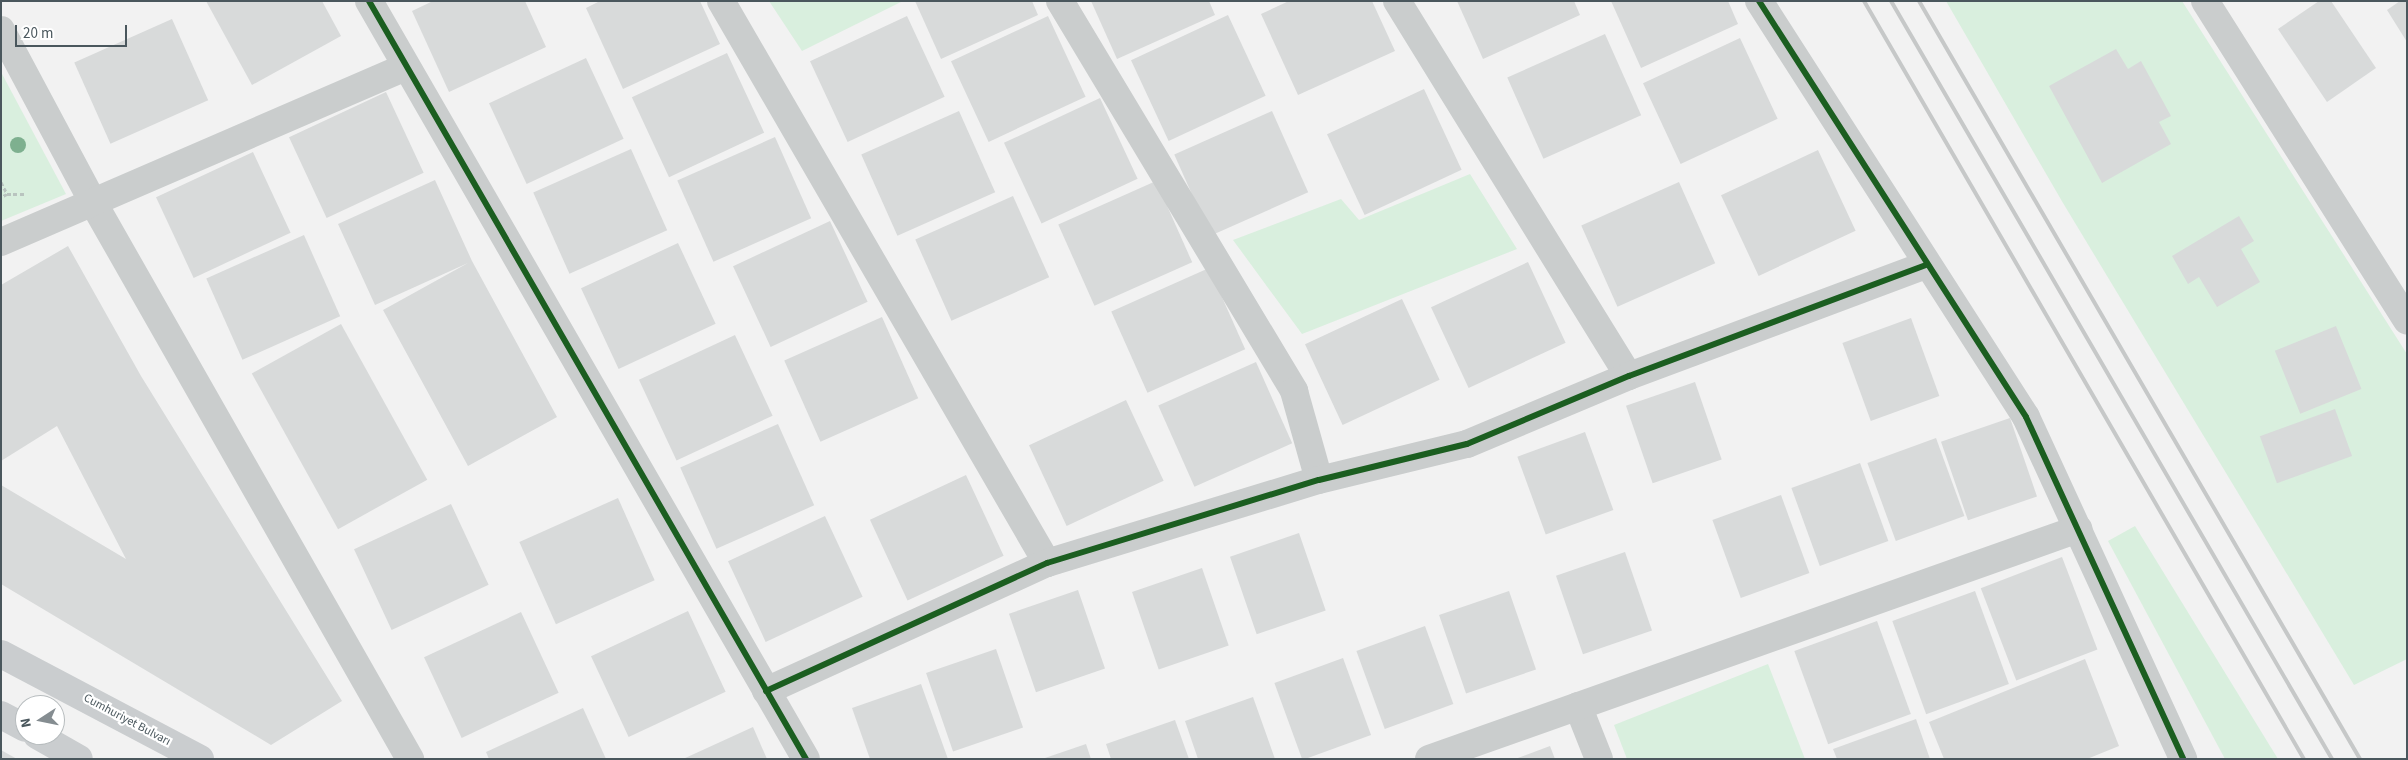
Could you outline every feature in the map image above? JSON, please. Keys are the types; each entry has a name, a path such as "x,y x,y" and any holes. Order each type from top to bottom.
{"main road":[{"name":"Cumhuriyet Bulvarı","path":"1,654 200,759"},
{"path":"1,715 15,723"},
{"path":"54,745 79,759"}],"street":[{"path":"368,1 806,759"},
{"path":"721,1 1047,563"},
{"path":"1060,1 1294,392 1319,480"},
{"path":"1397,1 1629,376"},
{"path":"1759,1 1926,265 2026,417 2078,529 2177,757"},
{"path":"2205,1 2407,321"},
{"path":"1,30 94,204 410,759"},
{"path":"1,242 94,204 406,67"},
{"path":"766,691 1047,563 1319,480 1467,444 1629,376 1926,265"},
{"path":"1430,759 2078,529"},
{"path":"1578,706 1599,759"}],"path":[{"path":"1,182 7,194 1,197"}],"green space":[{"path":"769,1 903,1 802,51"},
{"path":"1946,1 2182,1 2407,354 2407,659 2354,685 2063,203"},
{"path":"1,72 66,194 1,221"},
{"path":"1470,174 1517,249 1302,334 1233,240 1341,199 1359,220"},
{"path":"2135,526 2278,759 2225,759 2108,541"},
{"path":"1768,664 1805,759 1627,759 1614,725"}],"building":[{"path":"206,1 322,1 341,36 252,85"},
{"path":"433,1 525,1 546,47 449,92 412,11"},
{"path":"600,1 700,1 720,44 623,89 586,8"},
{"path":"915,1 1032,1 1038,15 941,59"},
{"path":"1091,1 1209,1 1215,15 1117,59"},
{"path":"1289,1 1372,1 1395,51 1298,95 1261,14"},
{"path":"1457,1 1574,1 1580,15 1483,59"},
{"path":"1611,1 1728,1 1738,24 1641,68"},
{"path":"2319,1 2331,1 2376,68 2327,102 2278,29"},
{"path":"2400,1 2407,1 2407,42 2387,10"},
{"path":"1228,15 1266,96 1169,141 1131,60"},
{"path":"907,16 945,97 848,142 810,61"},
{"path":"1048,16 1086,97 989,142 951,61"},
{"path":"172,19 208,100 110,144 74,63"},
{"path":"1605,34 1641,115 1543,159 1507,78"},
{"path":"1740,38 1778,119 1681,164 1643,83"},
{"path":"2116,49 2128,69 2141,61 2171,116 2159,122 2171,144 2102,183 2049,86"},
{"path":"727,53 764,133 669,177 632,97"},
{"path":"586,58 624,139 527,184 489,103"},
{"path":"1424,89 1462,170 1365,215 1327,134"},
{"path":"386,92 424,173 327,218 289,137"},
{"path":"1100,98 1138,179 1042,223 1004,143"},
{"path":"959,111 995,192 897,236 861,155"},
{"path":"1272,111 1308,192 1210,236 1174,155"},
{"path":"775,137 811,218 713,262 677,181"},
{"path":"631,149 667,230 569,274 533,193"},
{"path":"1818,150 1856,231 1759,276 1721,195"},
{"path":"253,152 291,233 194,278 156,197"},
{"path":"435,180 472,261 557,417 468,466 383,310 468,263 375,305 338,224"},
{"path":"1156,181 1192,262 1094,306 1058,225"},
{"path":"1679,182 1715,263 1617,307 1581,226"},
{"path":"1013,196 1049,277 951,321 915,240"},
{"path":"2239,216 2254,241 2241,249 2260,282 2217,307 2199,277 2188,284 2172,256"},
{"path":"830,221 868,302 771,347 733,266"},
{"path":"304,235 340,316 242,360 206,279"},
{"path":"678,243 716,324 619,369 581,288"},
{"path":"68,246 141,376 342,701 271,745 1,584 1,485 126,559 57,426 1,461 1,285"},
{"path":"1528,262 1566,343 1469,388 1431,307"},
{"path":"1209,268 1245,349 1147,393 1111,312"},
{"path":"1402,299 1440,380 1343,425 1305,344"},
{"path":"882,317 918,398 820,442 784,361"},
{"path":"1911,318 1939,396 1871,421 1842,343"},
{"path":"341,324 427,480 338,529 252,373"},
{"path":"2336,326 2361,389 2300,414 2275,351"},
{"path":"735,335 773,416 677,460 639,380"},
{"path":"1256,362 1292,443 1194,487 1158,406"},
{"path":"1695,382 1722,460 1653,483 1626,406"},
{"path":"1126,400 1164,481 1067,526 1029,445"},
{"path":"2335,409 2352,456 2277,483 2260,436"},
{"path":"2010,418 2037,496 1968,520 1941,442"},
{"path":"778,424 814,505 716,549 680,468"},
{"path":"1585,432 1613,510 1546,535 1517,457"},
{"path":"1936,438 1964,516 1896,541 1867,463"},
{"path":"1860,463 1888,541 1820,566 1791,488"},
{"path":"966,475 1004,556 908,600 870,520"},
{"path":"1781,495 1809,573 1741,598 1712,520"},
{"path":"618,498 655,580 556,624 519,542"},
{"path":"451,504 489,585 392,630 354,549"},
{"path":"825,516 863,597 766,642 728,561"},
{"path":"1299,533 1326,611 1257,634 1230,557"},
{"path":"1625,552 1652,630 1583,654 1556,576"},
{"path":"2062,557 2097,649 2016,681 1981,588"},
{"path":"1202,568 1229,646 1159,670 1132,592"},
{"path":"1078,590 1105,668 1036,692 1009,614"},
{"path":"1509,591 1536,669 1466,694 1439,615"},
{"path":"1975,591 2009,684 1926,714 1892,621"},
{"path":"688,611 726,692 629,737 591,656"},
{"path":"521,612 559,693 462,738 424,657"},
{"path":"1877,621 1911,714 1828,744 1794,651"},
{"path":"1425,626 1453,704 1385,729 1356,651"},
{"path":"996,649 1023,727 953,752 926,673"},
{"path":"1343,658 1371,735 1302,759 1274,683"},
{"path":"2085,659 2119,746 2087,759 1944,759 1929,722"},
{"path":"921,684 948,759 870,759 852,708"},
{"path":"1253,697 1275,759 1198,759 1185,721"},
{"path":"583,708 606,759 489,759 486,752"},
{"path":"1916,719 1930,759 1837,759 1833,749"},
{"path":"1175,720 1189,759 1111,759 1106,744"},
{"path":"753,727 767,759 683,759"},
{"path":"1086,744 1091,759 1045,759 1045,758"},
{"path":"1550,746 1555,759 1515,759"},
{"path":"1,750 17,759 1,759"}],"railway":[{"path":"1864,1 2304,759"},
{"path":"1891,1 2332,759"},
{"path":"1919,1 2360,759"}],"cycle path":[{"path":"369,1 806,759"},
{"path":"1759,1 2026,417 2183,759"},
{"path":"766,691 1047,563 1319,480 1467,444 1629,376 1926,265"}]}
